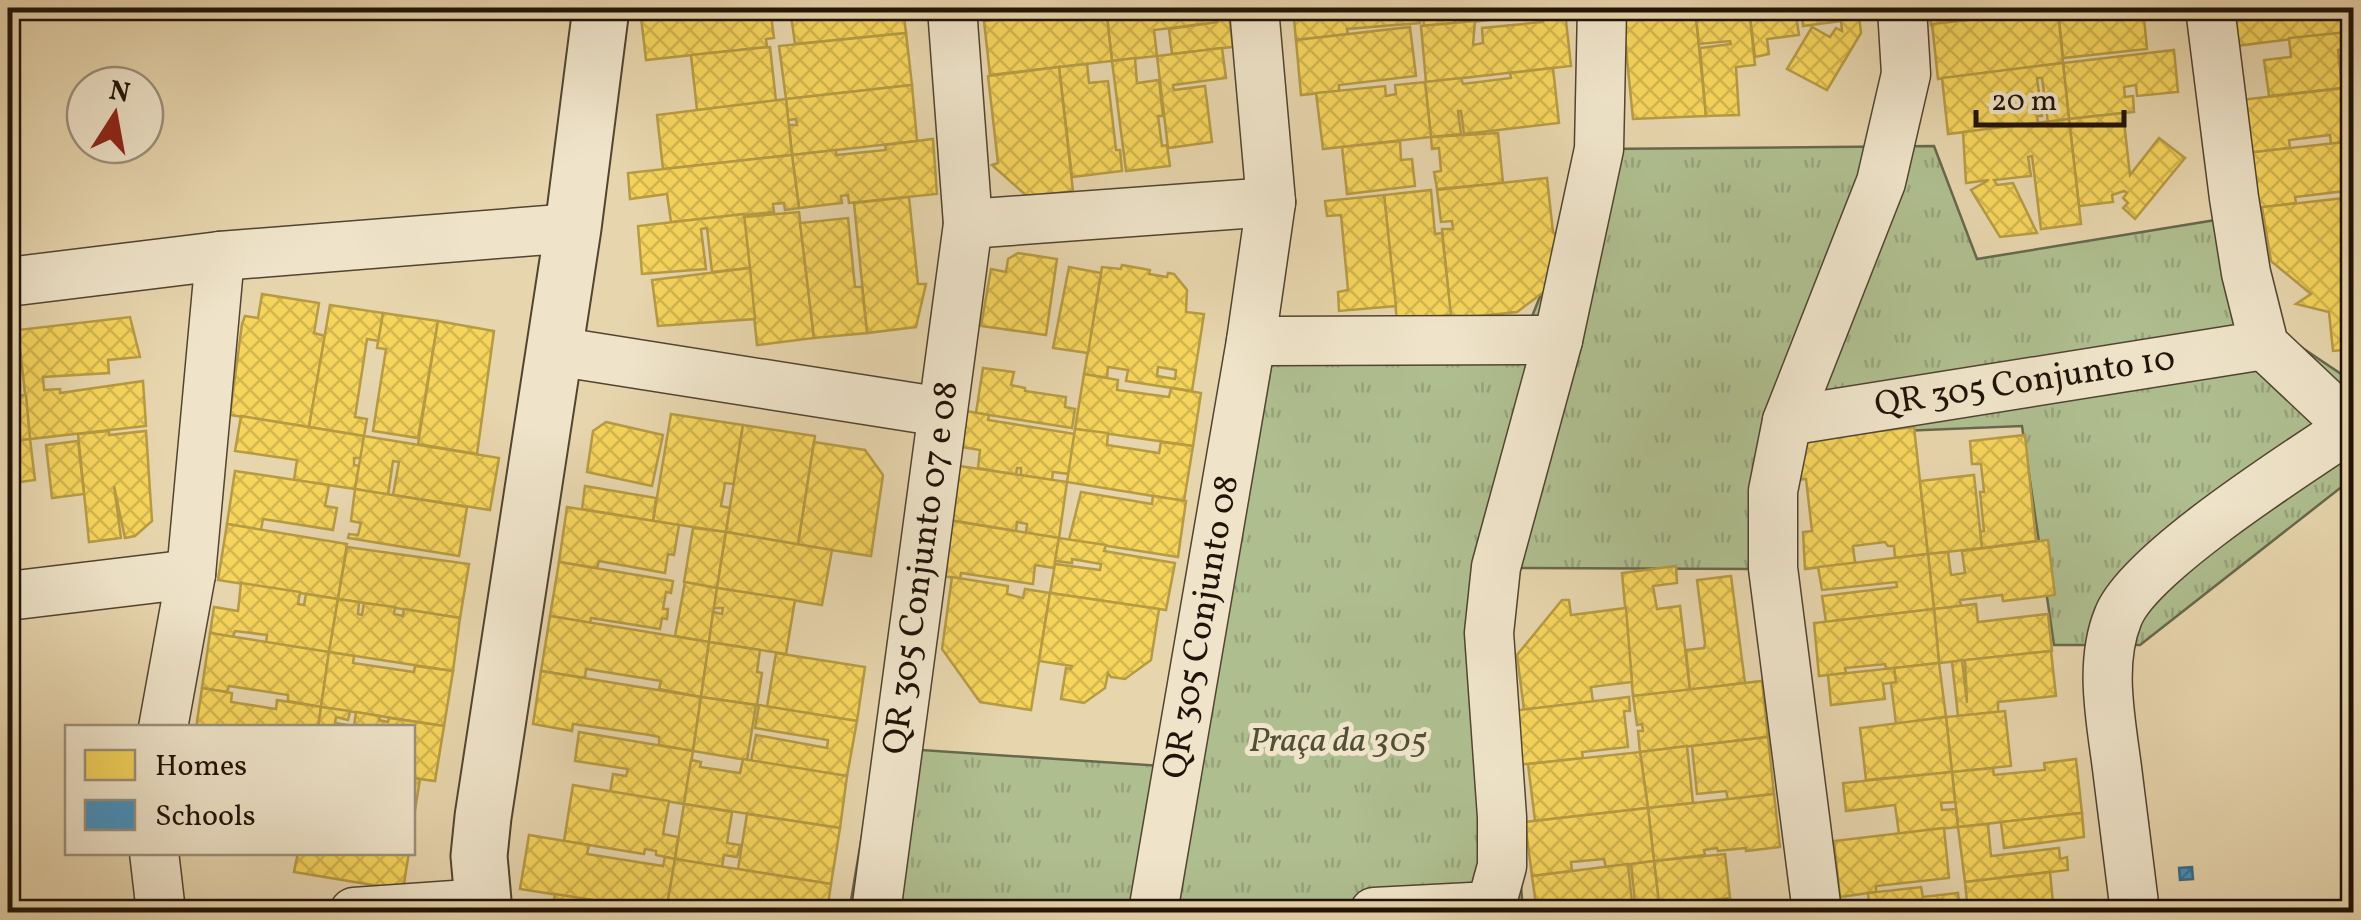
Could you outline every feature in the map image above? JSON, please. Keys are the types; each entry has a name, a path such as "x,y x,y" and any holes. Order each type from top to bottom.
{"street":[{"path":"354,912 484,908 479,856 482,817 555,351 601,8"},
{"name":"QR 305 Conjunto 07 e 08","path":"876,912 968,224 952,8"},
{"name":"QR 305 Conjunto 08","path":"1153,912 1271,202 1254,8"},
{"path":"1374,912 1494,909 1502,866 1502,817 1488,633 1496,568 1558,340 1599,149 1602,8"},
{"path":"1816,912 1772,568 1773,491 1787,421 1881,182 1906,74 1902,8"},
{"path":"2134,912 2108,697 2109,658 2118,615 2141,584 2178,552 2259,489 2353,426 2264,344 2246,272 2234,198 2210,8"},
{"path":"968,224 1271,202"},
{"path":"8,282 220,256 573,228"},
{"path":"164,725 191,574 220,256"},
{"path":"1251,340 1558,340"},
{"name":"QR 305 Conjunto 10","path":"1787,421 2264,344"},
{"path":"555,351 942,412"},
{"path":"8,596 191,574"},
{"path":"154,855 160,912"}],"green space":[{"name":"Praça da 305","path":"1934,146 1977,259 2234,217 2252,314 2353,382 2353,478 2140,645 2054,645 2022,426 1775,436 1753,569 1497,568 1523,912 849,912 877,747 1162,766 1235,333 1527,329 1599,149"}],"building: Homes":[{"path":"640,8 770,8 774,38 766,39 767,47 646,60"},
{"path":"790,8 903,8 906,33 795,44"},
{"path":"982,8 1077,8 984,21"},
{"path":"1106,8 1228,8 1233,47 1172,54 1169,29 1218,22 1154,30 1157,56 1112,61"},
{"path":"1106,8 1112,61 990,75 984,21"},
{"path":"1293,8 1419,8 1420,23 1347,29 1348,34 1296,40"},
{"path":"1422,8 1454,8 1455,23 1424,26"},
{"path":"1471,8 1564,8 1565,11 1472,22"},
{"path":"1622,8 1695,8 1706,116 1633,119"},
{"path":"1695,8 1749,8 1755,65 1736,67 1739,115 1706,116 1700,48 1731,44 1699,44"},
{"path":"1749,8 1795,8 1799,35 1767,39 1769,54 1755,57"},
{"path":"1801,8 1858,8 1861,33 1827,90 1787,69 1812,27 1830,37 1836,28 1842,31 1841,21 1803,26"},
{"path":"1929,8 2012,8 2013,15 1931,25"},
{"path":"2017,8 2057,8 2058,10 2018,14"},
{"path":"2143,8 2147,49 2063,58 2058,10"},
{"path":"2232,8 2345,8 2348,32 2236,46"},
{"path":"2058,10 2063,63 1938,79 1932,24"},
{"path":"1565,11 1571,66 1426,82 1421,26 1475,21 1473,45 1483,43 1482,28 1543,22 1542,14"},
{"path":"1410,27 1416,76 1339,85 1339,91 1301,95 1296,40"},
{"path":"2354,32 2354,49 2338,50 2342,88 2269,96 2264,60 2291,57 2289,38"},
{"path":"906,33 912,85 786,99 779,46"},
{"path":"770,47 776,101 697,110 691,55"},
{"path":"1222,48 1226,78 1173,85 1174,90 1205,86 1212,142 1168,148 1157,56"},
{"path":"2174,50 2178,92 2137,96 2136,85 2124,87 2125,97 2133,96 2134,112 2069,119 2063,63"},
{"path":"1135,58 1137,83 1159,80 1163,116 1158,116 1162,146 1167,145 1170,166 1126,171 1112,61"},
{"path":"2063,63 2069,119 2048,123 2042,78 2037,78 2042,116 2037,116 2038,123 1948,134 1942,78"},
{"path":"1087,64 1089,83 1108,81 1122,171 1072,177 1059,67"},
{"path":"1059,67 1073,191 1028,197 992,165 998,163 988,76"},
{"path":"1553,68 1559,123 1464,134 1458,111 1461,134 1431,137 1425,82 1461,78 1463,84"},
{"path":"1425,82 1431,137 1323,149 1316,93 1385,86 1386,96 1396,94 1395,85"},
{"path":"912,85 917,141 792,155 789,125 797,125 796,119 788,120 786,99"},
{"path":"2354,87 2354,141 2331,144 2330,135 2289,140 2290,148 2246,153 2240,100"},
{"path":"786,99 792,155 663,169 657,115"},
{"path":"2123,113 2130,175 2159,138 2185,158 2135,219 2123,208 2128,203 2123,198 2127,193 2124,191 2112,195 2113,202 2079,206 2069,119"},
{"path":"2069,119 2081,224 2041,229 2032,156 2028,157 2031,176 1994,180 1997,185 2013,183 2037,233 2000,237 1971,190 1989,180 1966,183 1963,132"},
{"path":"1498,133 1503,183 1437,189 1434,172 1441,171 1439,148 1432,149 1431,137"},
{"path":"933,139 937,194 849,203 848,195 841,196 842,203 799,208 792,155 886,150 885,145"},
{"path":"1400,141 1401,160 1412,159 1415,186 1347,194 1342,147"},
{"path":"2354,141 2354,197 2347,198 2346,191 2295,197 2296,203 2252,209 2246,153"},
{"path":"792,155 799,208 785,210 784,203 773,204 774,212 671,222 667,194 630,199 628,173"},
{"path":"1547,178 1553,232 1560,238 1545,291 1517,312 1451,319 1442,229 1453,229 1452,221 1441,222 1437,190"},
{"path":"1431,190 1435,234 1442,233 1451,315 1397,321 1384,195"},
{"path":"1384,195 1396,306 1339,311 1338,292 1348,290 1341,215 1327,216 1325,201"},
{"path":"909,197 918,284 926,284 916,327 867,333 854,203"},
{"path":"2354,197 2354,349 2333,351 2329,312 2296,304 2311,294 2271,261 2262,207"},
{"path":"799,212 814,338 757,345 744,217"},
{"path":"744,214 750,268 712,272 707,228 701,229 706,269 642,274 638,226"},
{"path":"848,218 855,287 862,287 867,333 814,338 800,223"},
{"path":"1018,253 1057,259 1046,335 981,326 991,269 1006,272 1008,259"},
{"path":"1122,265 1150,270 1149,274 1174,274 1187,290 1186,312 1204,314 1192,391 1126,381 1128,370 1108,367 1107,378 1084,374 1102,267 1121,269","holes":["1158,367 1176,370 1175,379 1157,376"]},
{"path":"1069,267 1101,273 1088,353 1053,348"},
{"path":"750,268 755,319 658,326 652,280"},
{"path":"262,294 319,303 314,333 325,336 309,427 230,415 242,324 245,316 258,318"},
{"path":"330,305 383,313 379,341 367,339 355,417 367,419 364,436 309,427"},
{"path":"383,313 438,321 418,438 373,431 386,349 377,348"},
{"path":"130,317 140,357 108,360 109,373 43,377 44,390 60,389 60,393 143,381 146,426 30,439 18,330"},
{"path":"438,321 494,331 477,454 418,444"},
{"path":"983,368 1014,372 1011,385 1025,391 1066,397 1065,407 1075,409 1072,428 976,413"},
{"path":"1084,374 1118,380 1117,390 1169,397 1171,388 1201,393 1193,446 1075,429"},
{"path":"26,395 30,439 8,442 8,397"},
{"path":"949,408 989,415 988,420 1075,434 1069,474 1053,472 1052,480 1021,475 1021,468 1017,468 1016,475 978,468 980,450 944,444"},
{"path":"671,414 743,425 734,484 725,483 721,506 730,508 726,532 653,521"},
{"path":"241,416 364,436 361,458 354,458 354,465 359,466 355,489 294,480 297,460 235,451"},
{"path":"606,422 663,435 652,486 587,472 593,431"},
{"path":"743,425 815,436 798,545 726,532"},
{"path":"1914,427 1928,554 1895,558 1894,546 1885,542 1853,546 1855,563 1805,569 1803,532 1812,531 1806,479 1797,480 1802,440"},
{"path":"1075,429 1108,433 1107,445 1159,453 1161,442 1193,446 1184,501 1067,482"},
{"path":"109,431 109,435 146,431 152,521 135,536 125,538 114,486 121,538 89,542 78,434"},
{"path":"2025,435 2036,541 1982,548 1981,464 1972,464 1970,441"},
{"path":"364,436 499,458 490,510 393,495 399,462 393,461 388,495 355,489"},
{"path":"30,439 35,480 20,482 19,468 8,469 8,442"},
{"path":"78,441 84,494 52,498 46,445"},
{"path":"814,442 865,450 883,475 871,556 798,545"},
{"path":"946,464 1067,482 1059,538 1026,533 1027,524 1017,522 1016,531 938,518"},
{"path":"235,471 329,485 325,506 337,508 333,530 263,519 261,530 227,524"},
{"path":"1974,475 1982,548 1928,554 1920,481"},
{"path":"585,486 656,498 653,521 582,509"},
{"path":"355,489 467,507 459,556 348,538 349,534 358,535 361,523 351,521"},
{"path":"1081,492 1152,504 1153,496 1186,501 1178,557 1069,540"},
{"path":"567,507 679,525 674,555 668,554 665,573 599,561 597,568 559,562"},
{"path":"947,520 1059,538 1054,568 1035,565 1033,584 961,573 960,579 938,575"},
{"path":"227,524 347,544 338,599 218,580"},
{"path":"693,528 726,532 717,588 684,582"},
{"path":"726,532 832,550 822,605 717,588"},
{"path":"1059,538 1106,545 1104,551 1175,563 1166,610 1050,593 1055,564 1100,570 1101,564 1072,559 1072,563 1055,561"},
{"path":"2048,540 2055,595 2003,601 2002,595 1960,600 1961,606 1934,609 1928,554 1948,552 1951,575 1965,573 1962,551"},
{"path":"347,547 469,564 460,618 338,599"},
{"path":"1928,554 1934,609 1826,622 1822,596 1897,587 1896,582 1822,590 1818,567"},
{"path":"559,562 673,581 663,609 668,609 667,619 662,618 660,629 550,616"},
{"path":"1676,566 1677,583 1653,586 1657,609 1680,606 1690,690 1633,696 1622,573"},
{"path":"1731,576 1745,683 1690,690 1686,650 1704,648 1705,643 1697,580"},
{"path":"952,577 1008,586 1007,594 1023,598 1025,589 1050,593 1031,710 980,702 942,649"},
{"path":"685,582 717,588 709,642 675,636"},
{"path":"241,583 300,592 298,604 304,605 306,594 338,599 329,652 266,643 267,635 235,631 233,637 210,633 214,607 238,611"},
{"path":"717,588 795,600 786,654 709,642 713,612 722,614 723,608 714,608"},
{"path":"1050,593 1159,609 1151,660 1125,679 1108,673 1105,688 1084,703 1061,699 1066,668 1072,666 1039,661"},
{"path":"338,599 359,602 358,614 362,615 364,603 395,607 394,614 403,616 404,609 460,618 453,671 329,652"},
{"path":"1562,600 1569,600 1571,615 1626,608 1632,682 1591,687 1593,702 1524,710 1517,655"},
{"path":"1976,604 1978,622 2048,614 2052,651 1939,663 1934,609"},
{"path":"1934,609 1939,663 1886,669 1885,664 1845,668 1846,673 1819,676 1814,623"},
{"path":"550,616 709,642 701,697 659,689 661,681 586,669 585,678 541,671"},
{"path":"210,633 329,652 321,707 288,701 288,695 229,686 227,692 202,688"},
{"path":"709,642 760,650 757,672 762,673 757,705 701,697"},
{"path":"2051,651 2056,696 1998,702 1998,712 1958,716 1952,662 1962,660 1967,703 1965,660"},
{"path":"329,652 354,656 353,663 414,672 415,666 453,671 444,726 321,707"},
{"path":"776,653 865,667 857,721 767,707"},
{"path":"1939,663 1946,717 1896,724 1891,683 1896,682 1894,668"},
{"path":"1894,668 1896,682 1883,684 1885,699 1831,705 1828,675"},
{"path":"541,671 701,697 693,751 659,745 659,737 650,735 573,724 572,731 533,724"},
{"path":"1762,681 1768,737 1640,752 1638,731 1643,731 1642,724 1637,725 1633,696"},
{"path":"202,688 232,693 231,702 276,709 277,700 321,707 318,725 196,725"},
{"path":"701,697 756,705 747,760 693,751"},
{"path":"1629,697 1630,711 1624,711 1628,747 1582,752 1583,758 1518,765 1512,711"},
{"path":"759,705 857,721 847,776 751,761 756,735 827,748 828,740 755,728"},
{"path":"321,707 350,711 348,720 336,717 335,723 348,725 318,725"},
{"path":"2005,711 2011,766 1952,772 1946,717"},
{"path":"356,712 380,716 379,720 388,722 389,718 444,726 435,781 415,778 415,725 354,725"},
{"path":"1946,717 1952,772 1866,780 1860,728"},
{"path":"579,732 693,751 684,804 610,792 613,774 626,776 628,769 575,761"},
{"path":"1768,737 1774,794 1728,800 1726,791 1697,794 1692,746"},
{"path":"1687,746 1693,803 1648,808 1640,752"},
{"path":"1640,752 1648,808 1535,821 1528,764"},
{"path":"743,759 847,776 840,828 684,804 691,760 701,762 700,767 740,773"},
{"path":"2076,759 2082,813 1958,827 1952,772 1993,768 1994,775 2045,770 2044,763"},
{"path":"1952,772 1955,802 1941,803 1942,810 1956,809 1958,827 1899,834 1895,805 1846,811 1843,783"},
{"path":"415,778 420,779 415,810"},
{"path":"573,785 669,801 663,834 678,837 675,859 645,849 644,854 564,841"},
{"path":"1774,794 1780,847 1746,851 1717,848 1704,850 1705,855 1654,861 1648,808"},
{"path":"684,804 732,812 727,843 740,845 737,857 724,855 722,867 675,859"},
{"path":"1648,808 1654,861 1606,868 1604,859 1571,862 1572,871 1532,876 1525,822"},
{"path":"2082,813 2084,837 2004,848 2001,822"},
{"path":"747,814 840,828 831,884 738,869"},
{"path":"1988,824 1991,856 2059,848 2060,859 2067,857 2068,870 1965,882 1958,827"},
{"path":"1944,828 1949,878 1876,886 1876,892 1840,897 1834,841"},
{"path":"529,835 589,845 587,854 663,866 665,857 675,859 666,912 520,889"},
{"path":"1725,854 1730,898 1711,900 1712,911 1660,912 1654,861"},
{"path":"297,855 409,855 403,890 294,872"},
{"path":"675,859 831,884 827,912 666,912"},
{"path":"1654,861 1660,912 1636,912 1631,864"},
{"path":"1628,864 1633,912 1537,912 1532,876"},
{"path":"2050,872 2053,903 2029,905 2030,912 1968,912 1965,882"},
{"path":"1921,887 1923,897 1958,893 1960,912 1870,912 1868,893"},
{"path":"555,894 637,907 636,912 552,912"}],"building: Schools":[{"path":"2192,867 2193,879 2180,880 2179,868"}]}
